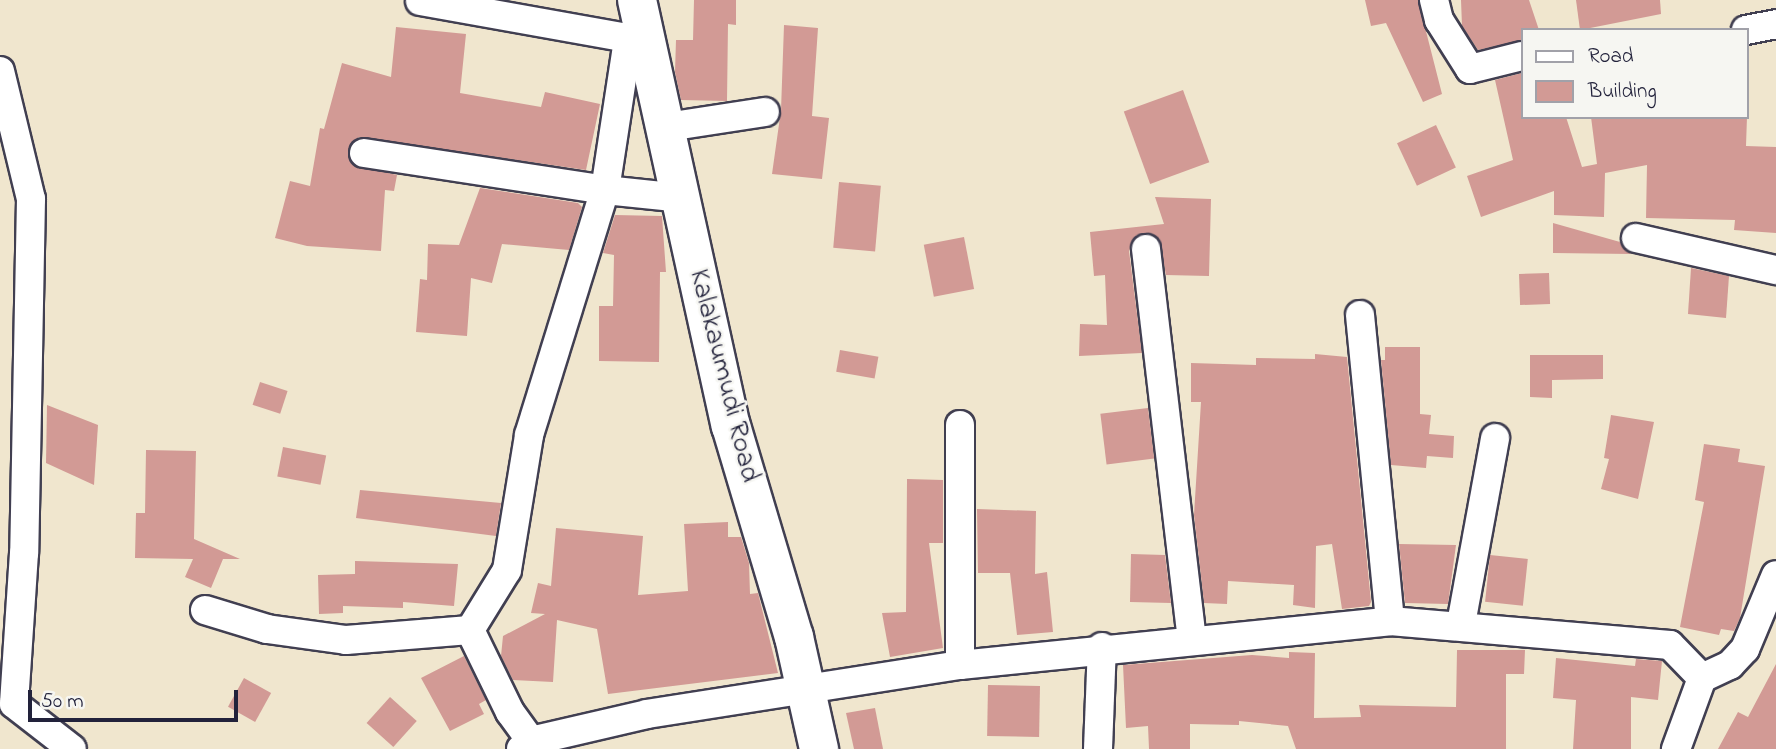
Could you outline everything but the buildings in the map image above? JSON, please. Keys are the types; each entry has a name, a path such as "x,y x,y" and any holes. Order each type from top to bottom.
{"street":[{"name":"Kalakaumudi Road","path":"637,0 636,40 667,127 730,426 807,692 819,749"},
{"path":"1434,0 1439,20 1470,69 1520,56"},
{"path":"420,1 636,40 605,190 529,435 507,570 470,630"},
{"path":"1748,30 1776,24"},
{"path":"0,71 32,199 24,553 14,704 72,749"},
{"path":"667,127 765,112"},
{"path":"364,153 605,190 681,198"},
{"path":"1636,238 1776,270"},
{"path":"1146,249 1192,639"},
{"path":"1360,315 1390,621"},
{"path":"960,425 960,665"},
{"path":"1461,624 1495,438"},
{"path":"1676,749 1702,678 1730,665 1745,649 1776,575"},
{"path":"205,610 267,629 346,640 470,630"},
{"path":"470,630 526,745 647,714 807,692 960,665 1102,647 1390,621 1461,624 1670,645 1702,678"},
{"path":"1098,749 1102,647"}]}
